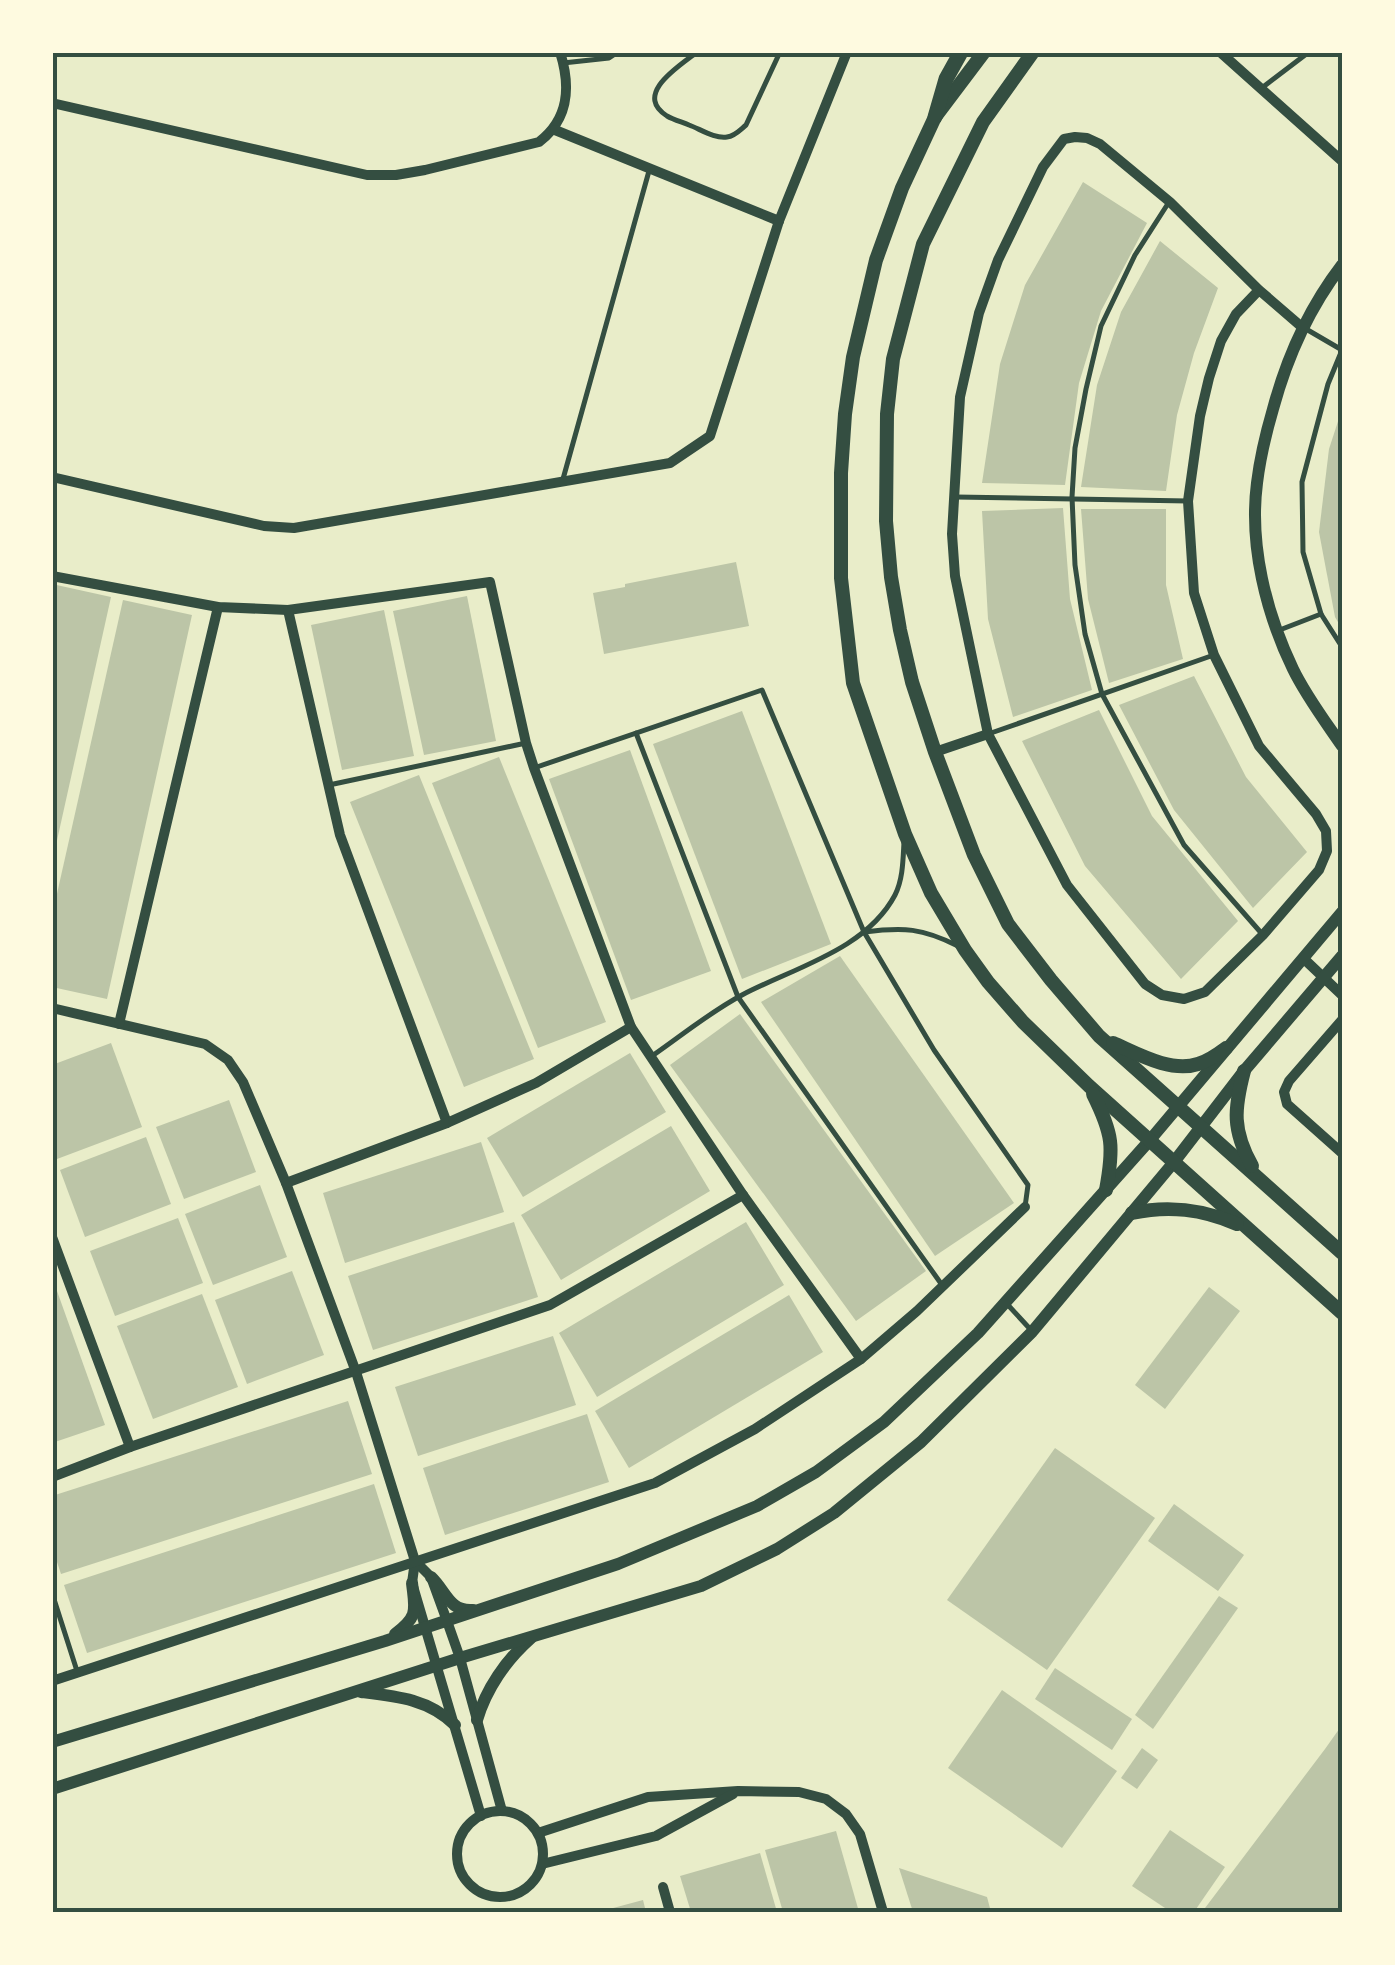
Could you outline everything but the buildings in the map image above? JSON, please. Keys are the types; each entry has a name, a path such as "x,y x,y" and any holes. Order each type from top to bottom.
{"main road":[{"path":"960,52 876,260 853,357 841,473 842,578 853,683 905,834 931,893 988,982 1023,1022 1090,1086 1342,1313"},
{"path":"935,118 984,52"},
{"path":"1033,52 983,122 923,244 894,360 887,414 886,520 891,577 912,682 974,855 1008,924 1099,1036 1342,1252"},
{"path":"1099,1036 1165,1064 1183,1066 1196,1065 1226,1048"},
{"path":"1244,1070 1235,1105 1238,1130 1244,1153 1258,1177"},
{"path":"1090,1086 1112,1148 1106,1190"},
{"path":"1132,1212 1154,1208 1202,1211 1247,1228"}],"street":[{"path":"52,476 278,528 670,463 710,436 778,221 847,52"},
{"path":"1220,52 1342,161"},
{"path":"52,103 367,174 396,176 539,142 555,130 564,109 566,84 561,58"},
{"path":"555,130 778,221"},
{"path":"1259,290 1236,314 1222,342 1200,416 1188,501 1194,593 1214,655 1259,746 1316,814 1326,831 1327,851 1318,870 1263,935 1205,992 1184,998 1162,995 1145,984 1067,885 988,734 955,576 953,496 960,398 979,313 998,260 1044,167 1064,139 1087,138 1100,144 1170,202 1259,290 1304,328"},
{"path":"1342,266 1291,350 1266,436 1257,483 1255,528 1266,594 1278,631 1294,671 1342,746"},
{"path":"52,576 218,607 288,610 490,582 526,743 631,1027 743,1196 861,1360"},
{"path":"118,1024 218,607"},
{"path":"288,610 340,835 447,1123"},
{"path":"935,752 988,734"},
{"path":"52,1742 385,1642 618,1564 757,1506 816,1472 884,1422 978,1333 1150,1140 1342,912"},
{"path":"52,1789 460,1658 700,1586 776,1549 834,1512 921,1442 1032,1332 1174,1162 1244,1070 1342,956"},
{"path":"1303,958 1342,995"},
{"path":"52,1008 206,1044 228,1060 243,1082 286,1183 356,1372 415,1561 412,1583 416,1609 412,1618 385,1642"},
{"path":"1342,1020 1289,1081 1284,1092 1287,1104 1342,1153"},
{"path":"286,1183 447,1123 536,1082 631,1027"},
{"path":"52,1477 130,1446 550,1305 743,1196"},
{"path":"52,1681 655,1482 755,1429 861,1360 1025,1207"},
{"path":"52,1237 130,1446"},
{"path":"415,1561 458,1609 483,1609"},
{"path":"431,1577 460,1658 502,1811"},
{"path":"412,1583 481,1816"},
{"path":"477,1720 496,1678 532,1636"},
{"path":"357,1691 418,1702 455,1725"},
{"path":"538,1834 648,1797 738,1790 800,1792 826,1799 846,1814 860,1834 883,1912"},
{"path":"542,1864 656,1836 738,1790"},
{"path":"502,1811 524,1818 538,1834 543,1848 542,1864 524,1890 498,1897 482,1893 464,1877 458,1862 458,1843 466,1828 481,1816 502,1811"},
{"path":"663,1887 670,1912"}],"lane":[{"path":"561,58 609,58 618,52"},
{"path":"698,52 658,85 658,108 666,115 728,137 746,125 780,52"},
{"path":"1261,89 1309,52"},
{"path":"563,480 649,168"},
{"path":"1170,202 1135,256 1101,326 1078,428 1072,498 1076,566 1085,634 1102,694 1184,845 1263,935"},
{"path":"1304,328 1342,350 1328,384 1302,482 1303,552 1321,614 1342,647"},
{"path":"953,496 1188,501"},
{"path":"1278,631 1321,614"},
{"path":"988,734 1214,655"},
{"path":"534,768 762,690 864,932 934,1050 1028,1185 1025,1207"},
{"path":"636,734 738,997 942,1285"},
{"path":"329,785 526,743"},
{"path":"651,1056 738,997 864,932 896,892 905,834"},
{"path":"864,932 906,928 936,935 965,950"},
{"path":"1006,1303 1032,1332"},
{"path":"52,1593 77,1674"}]}
